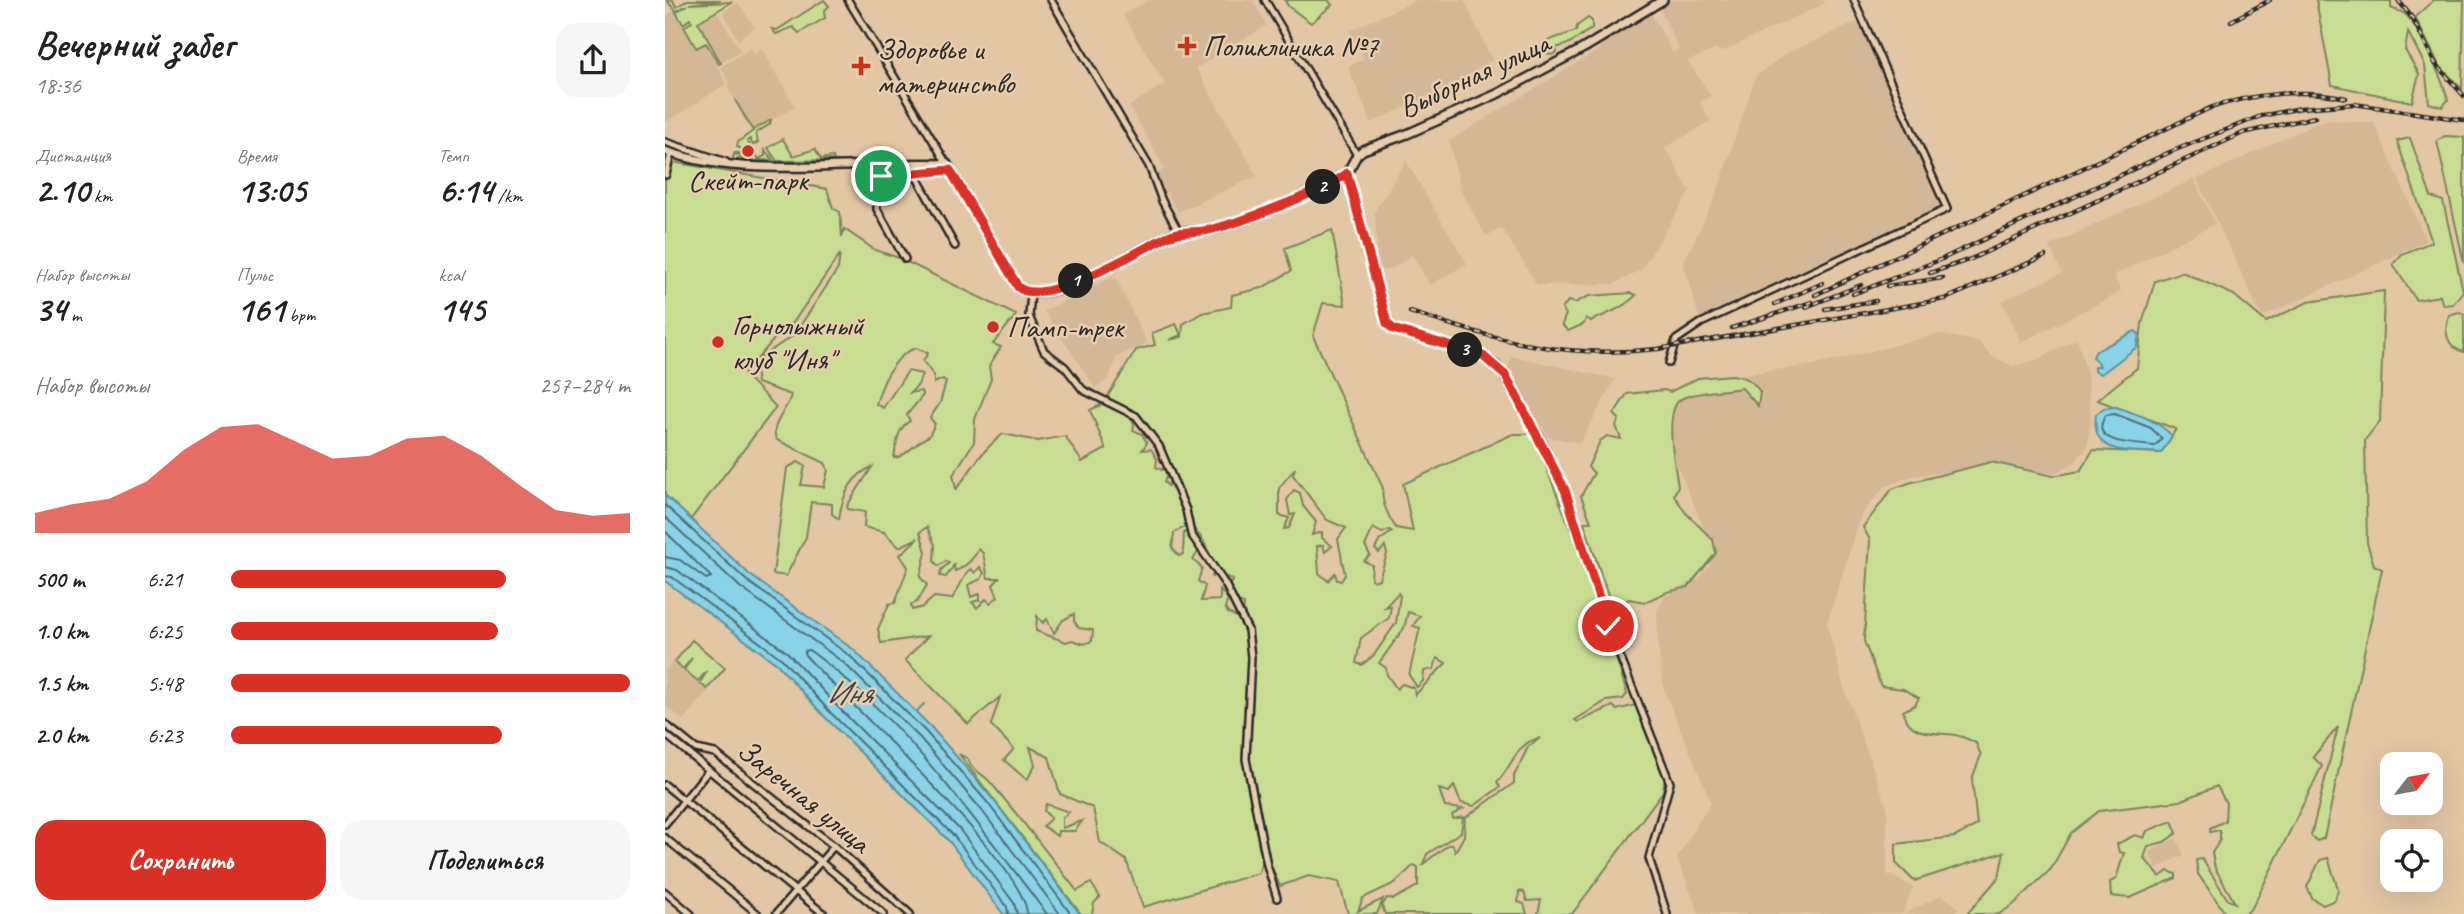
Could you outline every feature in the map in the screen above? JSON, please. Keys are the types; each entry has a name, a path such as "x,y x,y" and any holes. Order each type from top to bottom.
{"main road":[{"name":"Выборная улица","path":"1357,155 1503,90 1584,48 1663,0"},
{"path":"668,152 729,164 777,167 933,164 948,167 1018,287 1031,293 1062,287 1179,232 1221,227 1323,187 1347,173 1357,155"}],"street":[{"path":"848,0 948,167 915,174 878,176 875,180 877,209 905,259"},
{"path":"1051,0 1149,166 1162,201 1179,232"},
{"path":"1265,0 1357,155"},
{"path":"1669,363 1676,340 1701,323 1947,209 1854,0"},
{"path":"665,142 729,164"},
{"path":"666,175 668,152"},
{"path":"933,164 940,160 941,154"},
{"path":"1347,173 1387,323 1393,329 1483,356 1497,365 1536,430 1565,490 1608,626 1670,783 1649,858 1667,914"},
{"path":"915,174 955,246"},
{"path":"1031,293 1030,316 1039,342 1083,390 1136,416 1159,446 1186,510 1191,534 1225,584 1248,630 1251,657 1246,759 1267,865 1277,898"},
{"name":"Заречная улица","path":"665,724 696,749 715,753 834,846 910,914"},
{"path":"665,734 884,914"},
{"path":"695,760 696,749"},
{"path":"665,824 708,771"},
{"path":"665,785 824,914"},
{"path":"665,838 758,914"},
{"path":"776,914 834,846"},
{"path":"665,892 691,914"}],"shaded area":[{"path":"1149,0 1252,0 1267,25 1196,68 1257,176 1178,212 1156,175 1164,169 1161,162 1129,106 1165,84 1123,15"},
{"path":"1416,0 1464,0 1492,60 1457,83 1371,123 1348,67 1364,59 1350,31"},
{"path":"1669,0 1823,0 1825,3 1721,52 1717,49 1688,61 1711,96 1700,102 1710,121 1665,148 1690,191 1641,270 1614,284 1537,285 1502,228 1486,236 1461,191 1449,141 1600,49 1598,45 1651,13 1672,52 1679,50 1661,11 1661,5"},
{"path":"738,2 754,27 738,40 723,12"},
{"path":"687,4 698,22 716,11 741,51 717,65 726,84 665,123 665,16"},
{"path":"1862,20 1943,206 1699,318 1683,263 1715,198 1756,76 1785,54"},
{"path":"751,48 754,54 762,49 795,107 753,130 727,86 730,84 721,67"},
{"path":"2324,120 2374,123 2426,241 2262,317 2197,179"},
{"path":"1406,161 1467,264 1430,285 1412,255 1389,270 1378,270 1375,211"},
{"path":"2194,179 2215,224 2114,275 2121,292 2021,342 2002,301 2062,273 2049,246"},
{"path":"1115,276 1147,343 1117,357 1108,380 1095,388 1044,311"},
{"path":"1939,334 1979,342 1993,357 2013,366 2036,360 2077,339 2087,373 2091,422 2087,447 2074,463 2055,473 1989,467 1912,476 1884,487 1861,515 1827,623 1844,688 1887,807 1887,874 1913,887 1902,914 1699,914 1677,858 1711,802 1664,690 1657,611 1664,597 1699,579 1711,564 1708,537 1670,449 1671,396 1689,382 1825,363"},
{"path":"1511,356 1615,379 1580,443 1548,437 1508,369"},
{"path":"682,650 717,680 683,720 665,705 665,671"},
{"path":"2176,838 2184,855 2157,868 2149,852"},
{"path":"1942,895 1959,908 1953,914 1904,914"}],"green space":[{"path":"673,0 676,7 688,0 721,0 689,4 732,2 698,22 721,63 719,64 706,43 696,48 684,27 692,22 690,19 683,24 676,12 688,5 676,11 667,1"},
{"path":"824,0 829,6 824,11 825,18 799,33 793,27 776,34 772,29 777,30"},
{"path":"1285,0 1328,0 1332,5 1311,23 1288,6"},
{"path":"2316,0 2391,1 2391,8 2406,15 2417,31 2436,68 2448,100 2442,107 2429,103 2425,65 2408,32 2405,50 2419,74 2412,102 2332,85"},
{"path":"2434,0 2464,0 2462,89 2439,65 2415,17"},
{"path":"1588,18 1592,21 1592,29 1555,48 1557,52 1552,55 1539,51 1544,42 1576,31 1577,26"},
{"path":"735,100 753,130 771,120 770,124 756,133 758,142 753,145 750,139 747,141 759,159 765,156 765,150 773,160 757,160 775,164 771,166 769,163 738,158 736,161 733,158 734,154 747,157 734,153 742,153 743,149 737,147 738,142 753,131"},
{"path":"2445,136 2464,137 2464,263 2437,141"},
{"path":"2410,138 2431,197 2443,201 2463,291 2453,304 2443,305 2440,296 2416,300 2393,264 2402,254 2432,242 2397,141"},
{"path":"783,139 793,156 815,149 821,159 833,157 834,160 777,161 768,148"},
{"path":"672,162 827,189 833,208 840,212 842,237 844,229 875,250 899,258 1016,315 993,344 1001,347 989,366 991,379 975,419 974,442 953,475 956,489 982,454 1003,434 1038,441 1065,436 1082,462 1106,449 1090,410 1103,404 1136,350 1155,345 1152,333 1176,324 1181,335 1169,340 1182,337 1183,324 1202,313 1231,307 1232,295 1262,288 1291,271 1285,248 1332,230 1345,305 1323,303 1313,336 1383,488 1384,503 1393,524 1396,528 1413,531 1403,484 1513,434 1533,434 1599,601 1627,694 1623,699 1606,701 1575,720 1578,722 1613,706 1617,710 1636,705 1665,775 1663,791 1572,914 1538,914 1541,900 1527,901 1524,892 1519,891 1518,902 1524,904 1527,914 1385,914 1382,906 1387,898 1394,899 1418,886 1418,867 1414,865 1395,883 1363,898 1358,911 1383,899 1377,914 1348,914 1339,882 1309,876 1280,886 1265,852 1259,873 1143,907 1126,860 1100,842 1093,808 1060,794 1049,757 1030,747 1035,765 1027,780 1004,760 1014,749 991,725 1000,697 968,724 905,660 928,636 881,643 878,629 889,604 895,603 908,567 900,555 918,538 899,547 884,532 864,527 865,512 848,509 847,506 872,467 858,476 848,488 839,519 832,514 832,504 811,502 806,537 786,576 773,574 787,468 798,462 805,466 801,485 824,487 828,470 825,463 777,440 775,429 791,395 757,383 755,371 758,359 794,335 838,269 840,254 785,334 781,331 744,374 776,407 691,519 665,497 665,175","holes":["916,348 928,353 923,361 934,376 934,383 943,379 946,382 940,403 930,418 935,424 929,436 903,455 894,458 900,432 910,421 907,415 923,395 921,391 910,393 918,385 922,374 908,371 883,408 876,404 885,379 901,357","1134,413 1163,453 1169,467 1162,470 1156,467 1157,459 1151,449 1142,450 1147,443 1142,434 1133,430 1131,416","1295,468 1293,475 1327,520 1346,528 1338,539 1345,575 1341,581 1337,580 1335,573 1328,581 1319,573 1317,546 1323,545 1325,552 1332,546 1322,538 1322,532 1312,535 1316,522 1303,506 1300,493 1294,490 1287,500 1290,515 1295,514 1289,528 1284,529 1289,518 1279,515 1279,488","1170,469 1173,482 1170,480 1168,486 1164,482","1187,520 1203,540 1215,565 1212,577 1220,574 1233,580 1229,585 1225,584 1237,602 1244,604 1243,620 1228,613 1225,608 1228,599 1220,590 1220,600 1201,601 1205,586 1198,581 1202,568 1193,560 1199,550 1188,531 1184,533 1183,554 1179,556 1172,548 1174,533 1184,527","927,527 935,545 934,561 938,566 946,561 949,563 941,570 940,576 946,577 954,565 955,571 962,568 978,549 983,553 988,578 999,578 993,585 998,597 990,603 986,599 977,608 972,602 980,600 980,594 971,597 968,585 981,579 984,573 980,567 975,573 971,569 968,571 952,599 934,597 923,607 912,610 911,605 917,602 927,585 920,577 926,552 920,532","1373,528 1382,533 1390,530 1392,532 1380,540 1375,549 1379,553 1385,546 1387,554 1379,579 1371,579 1372,565 1364,561 1370,555 1365,546","1398,593 1400,596 1396,623 1374,655 1362,665 1356,663 1361,638 1389,618 1391,606 1385,607","1408,612 1420,616 1413,626 1420,628 1409,675 1417,687 1423,681 1424,671 1434,669 1437,658 1446,663 1415,695 1414,688 1402,684 1397,689 1387,675 1386,668 1379,663 1404,628","1074,614 1074,621 1079,628 1093,630 1092,641 1084,644 1072,640 1066,642 1036,631 1037,616 1043,623 1047,619 1054,633 1063,620","1540,738 1528,747 1514,776 1514,783 1465,818 1464,836 1455,852 1453,845 1448,845 1423,864 1427,854 1461,832 1463,817 1453,819 1452,815 1463,809 1445,807 1439,789 1449,792 1454,786 1461,803 1474,806 1500,787 1497,782 1520,750"]},
{"path":"2182,272 2234,295 2266,322 2308,302 2384,291 2380,421 2365,440 2367,543 2374,565 2382,569 2324,838 2317,841 2311,836 2338,727 2313,757 2322,766 2253,906 2246,914 2226,914 2198,874 2196,860 2202,859 2228,900 2235,903 2215,868 2212,853 2220,840 2220,830 2210,832 2210,828 2225,821 2226,803 2217,786 2180,801 2099,811 2071,833 2051,869 2013,905 1999,914 1967,914 1999,877 2004,852 1914,881 1896,863 1896,844 1955,837 1977,825 1972,779 1981,755 1976,743 1966,738 1923,732 1911,725 1903,711 1915,705 1919,698 1903,689 1881,686 1864,641 1870,540 1863,527 1892,489 1991,462 2053,476 2080,471 2093,450 2161,453 2176,429 2097,400 2137,368 2142,324 2155,281"},
{"path":"1636,295 1609,313 1591,321 1586,318 1584,324 1568,331 1562,325 1566,314 1562,309 1568,301 1575,303 1589,296"},
{"path":"2459,312 2464,314 2464,352 2450,343 2446,327 2449,315"},
{"path":"1732,375 1748,380 1757,388 1760,392 1758,406 1742,388 1696,394 1677,403 1671,424 1678,486 1674,495 1685,512 1713,540 1716,553 1688,587 1667,592 1645,602 1629,599 1624,602 1622,613 1615,617 1584,522 1591,522 1581,496 1594,473 1588,467 1600,441 1607,436 1621,439 1616,426 1619,419 1614,414 1627,394 1664,390 1670,392 1698,378"},
{"path":"692,640 725,668 707,689 700,683 707,671 698,681 684,670 692,658 683,669 675,662"},
{"path":"959,754 968,759 972,767 990,782 1077,891 1091,883 1100,897 1094,903 1092,914 1081,914"},
{"path":"1046,804 1069,812 1062,818 1062,828 1082,821 1075,831 1058,831 1057,836 1043,826 1051,818 1044,811"},
{"path":"2172,821 2177,833 2164,842 2148,846 2144,858 2160,877 2168,871 2176,874 2176,878 2130,898 2111,896 2110,882 2116,879 2124,853 2119,852 2117,844 2135,835 2144,838 2147,831"},
{"path":"2328,858 2338,889 2335,900 2323,905 2312,898 2307,887 2320,860"}],"water":[{"path":"2135,331 2139,334 2137,347 2101,374 2094,371 2094,367 2100,366 2093,357 2096,351"},
{"path":"2116,407 2153,422 2172,436 2161,453 2115,449 2099,438 2096,414 2104,408"},
{"name":"Иня","path":"665,495 750,575 854,650 931,727 992,798 1080,914 1003,914 949,841 825,717 777,664 665,581"}],"waterway":[{"path":"916,712 924,704"}],"railway":[{"path":"2231,21 2270,0"},
{"path":"2398,0 2413,19 2435,63 2464,96"},
{"path":"1815,295 2210,108 2243,99 2278,94 2313,93 2346,98"},
{"path":"1853,294 1942,259 2170,152 2261,116 2301,108 2354,104 2464,120"},
{"path":"1930,273 1971,259 2243,133 2315,117"},
{"path":"1410,312 1532,345 1591,352 1658,349 1945,299 2045,256"},
{"path":"1887,286 1943,278"},
{"path":"1775,304 1823,283"},
{"path":"1806,307 1861,285"},
{"path":"1825,309 1876,301"},
{"path":"1732,328 1812,302"}],"place":[{"name":"Поликлиника №7","path":"1187,46"},
{"name":"Здоровье и материнство","path":"861,66"},
{"name":"Скейт-парк","path":"748,151"},
{"name":"Памп-трек","path":"993,327"},
{"name":"Горнолыжный клуб \"Иня\"","path":"718,342"}],"route":[{"path":"881,176 950,170 1018,287 1037,293 1053,290 1089,275 1173,233 1206,231 1228,225 1323,187 1347,173 1374,284 1387,323 1393,329 1483,356 1497,365 1506,376 1539,435 1565,490 1608,626"}]}
